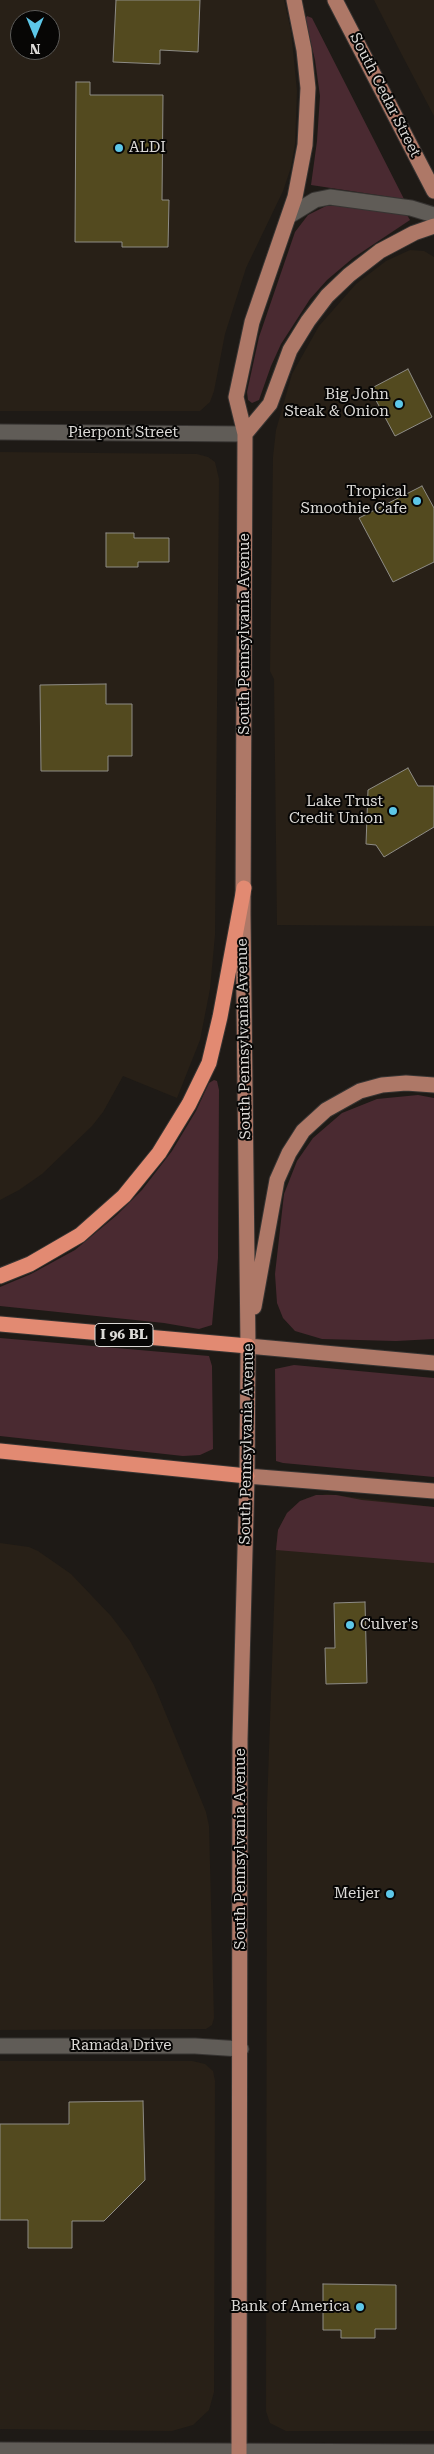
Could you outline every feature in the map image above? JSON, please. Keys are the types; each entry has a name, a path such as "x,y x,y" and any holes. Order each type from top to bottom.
{"highway":[{"path":"0,1276 30,1264 80,1235 124,1196 159,1153 189,1104 209,1063 220,1017 244,888"},
{"name":"I 96 BL","path":"0,1324 248,1346"},
{"path":"0,1451 247,1476"}],"main road":[{"name":"South Pennsylvania Avenue","path":"238,2452 241,2049 240,1739 247,1476 248,1346 244,888 246,434 236,397 239,373 252,322 289,216 302,168 308,104 304,50 294,0"},
{"name":"South Cedar Street","path":"335,0 434,191"},
{"path":"246,434 270,404 290,350 308,321 328,296 349,275 380,251 414,233 434,226"},
{"path":"248,1346 275,1189 285,1160 299,1137 326,1110 360,1091 382,1085 406,1083 434,1086"},
{"name":"I 96 BL","path":"248,1346 434,1363"},
{"path":"402,1361 434,1352"},
{"path":"247,1476 434,1491"}],"street":[{"path":"289,216 315,200 330,197 411,208 434,216"},
{"name":"Pierpont Street","path":"0,432 246,434"},
{"name":"Ramada Drive","path":"0,2046 186,2046 241,2049"},
{"path":"0,2450 434,2452"}],"shaded area":[{"path":"0,0 284,0 291,31 297,91 295,144 291,167 283,191 246,268 225,334 214,391 210,402 200,411 0,411"},
{"path":"374,0 434,0 434,116 402,55"},
{"path":"307,16 312,18 404,199 311,185 317,141 320,96 315,60 305,19"},
{"path":"326,206 344,206 407,215 410,220 353,258 327,280 310,299 281,344 259,400 252,403 248,400 247,392 259,337 295,232 308,215"},
{"path":"410,250 424,251 434,257 434,926 277,925 274,679 270,671 273,457 276,430 292,374 319,326 356,284 386,261"},
{"path":"0,452 197,454 208,457 215,462 219,479 215,935 210,989 200,1040 177,1098 123,1076 103,1112 92,1126 42,1174 0,1200"},
{"path":"214,1080 217,1081 219,1090 218,1258 212,1325 199,1329 164,1323 0,1306 0,1287 31,1274 75,1250 117,1215 142,1190 172,1151 196,1111 209,1083"},
{"path":"418,1095 434,1098 434,1339 396,1341 322,1339 295,1331 283,1318 277,1303 275,1274 284,1194 297,1161 313,1138 342,1113 377,1099"},
{"path":"0,1338 209,1356 212,1366 213,1449 200,1455 183,1456 0,1436"},
{"path":"294,1365 434,1378 434,1477 276,1461 275,1369"},
{"path":"327,1494 434,1507 434,2431 286,2431 270,2423 266,2411 267,1807 276,1550 278,1530 287,1513 307,1498"},
{"path":"316,1495 336,1495 362,1500 434,1507 434,1563 276,1550 278,1530 287,1513 300,1501"},
{"path":"0,1543 29,1547 38,1551 71,1574 111,1616 130,1641 154,1685 206,1812 209,1826 214,2018 212,2025 206,2029 0,2030"},
{"path":"0,2061 192,2061 205,2064 213,2071 215,2081 214,2392 209,2410 193,2425 172,2431 0,2429"}],"building":[{"path":"116,0 200,0 198,52 160,50 160,64 113,62"},
{"name":"ALDI","path":"76,82 90,82 90,95 163,95 162,200 169,200 168,247 122,247 122,242 75,242"},
{"path":"408,369 432,417 395,436 370,389"},
{"path":"422,486 434,508 434,562 393,582 359,518"},
{"path":"106,533 134,533 134,538 169,538 169,562 138,562 138,567 106,567"},
{"path":"106,684 106,704 132,704 132,756 108,756 108,771 41,771 40,685"},
{"path":"408,768 418,786 434,786 434,827 384,857 376,845 366,844 368,790"},
{"name":"Culver's","path":"365,1602 367,1683 326,1684 325,1648 335,1648 334,1603"},
{"path":"143,2101 145,2180 104,2221 72,2221 72,2248 28,2248 28,2220 0,2220 0,2124 69,2124 69,2102"},
{"name":"Bank of America","path":"323,2284 396,2285 396,2329 375,2329 375,2338 341,2338 341,2330 323,2330"}],"place":[{"name":"ALDI","path":"119,148"},
{"name":"Big John Steak & Onion","path":"399,404"},
{"name":"Tropical Smoothie Cafe","path":"417,501"},
{"name":"Lake Trust Credit Union","path":"393,811"},
{"name":"Culver's","path":"350,1625"},
{"name":"Meijer","path":"390,1894"},
{"name":"Bank of America","path":"360,2307"}]}
